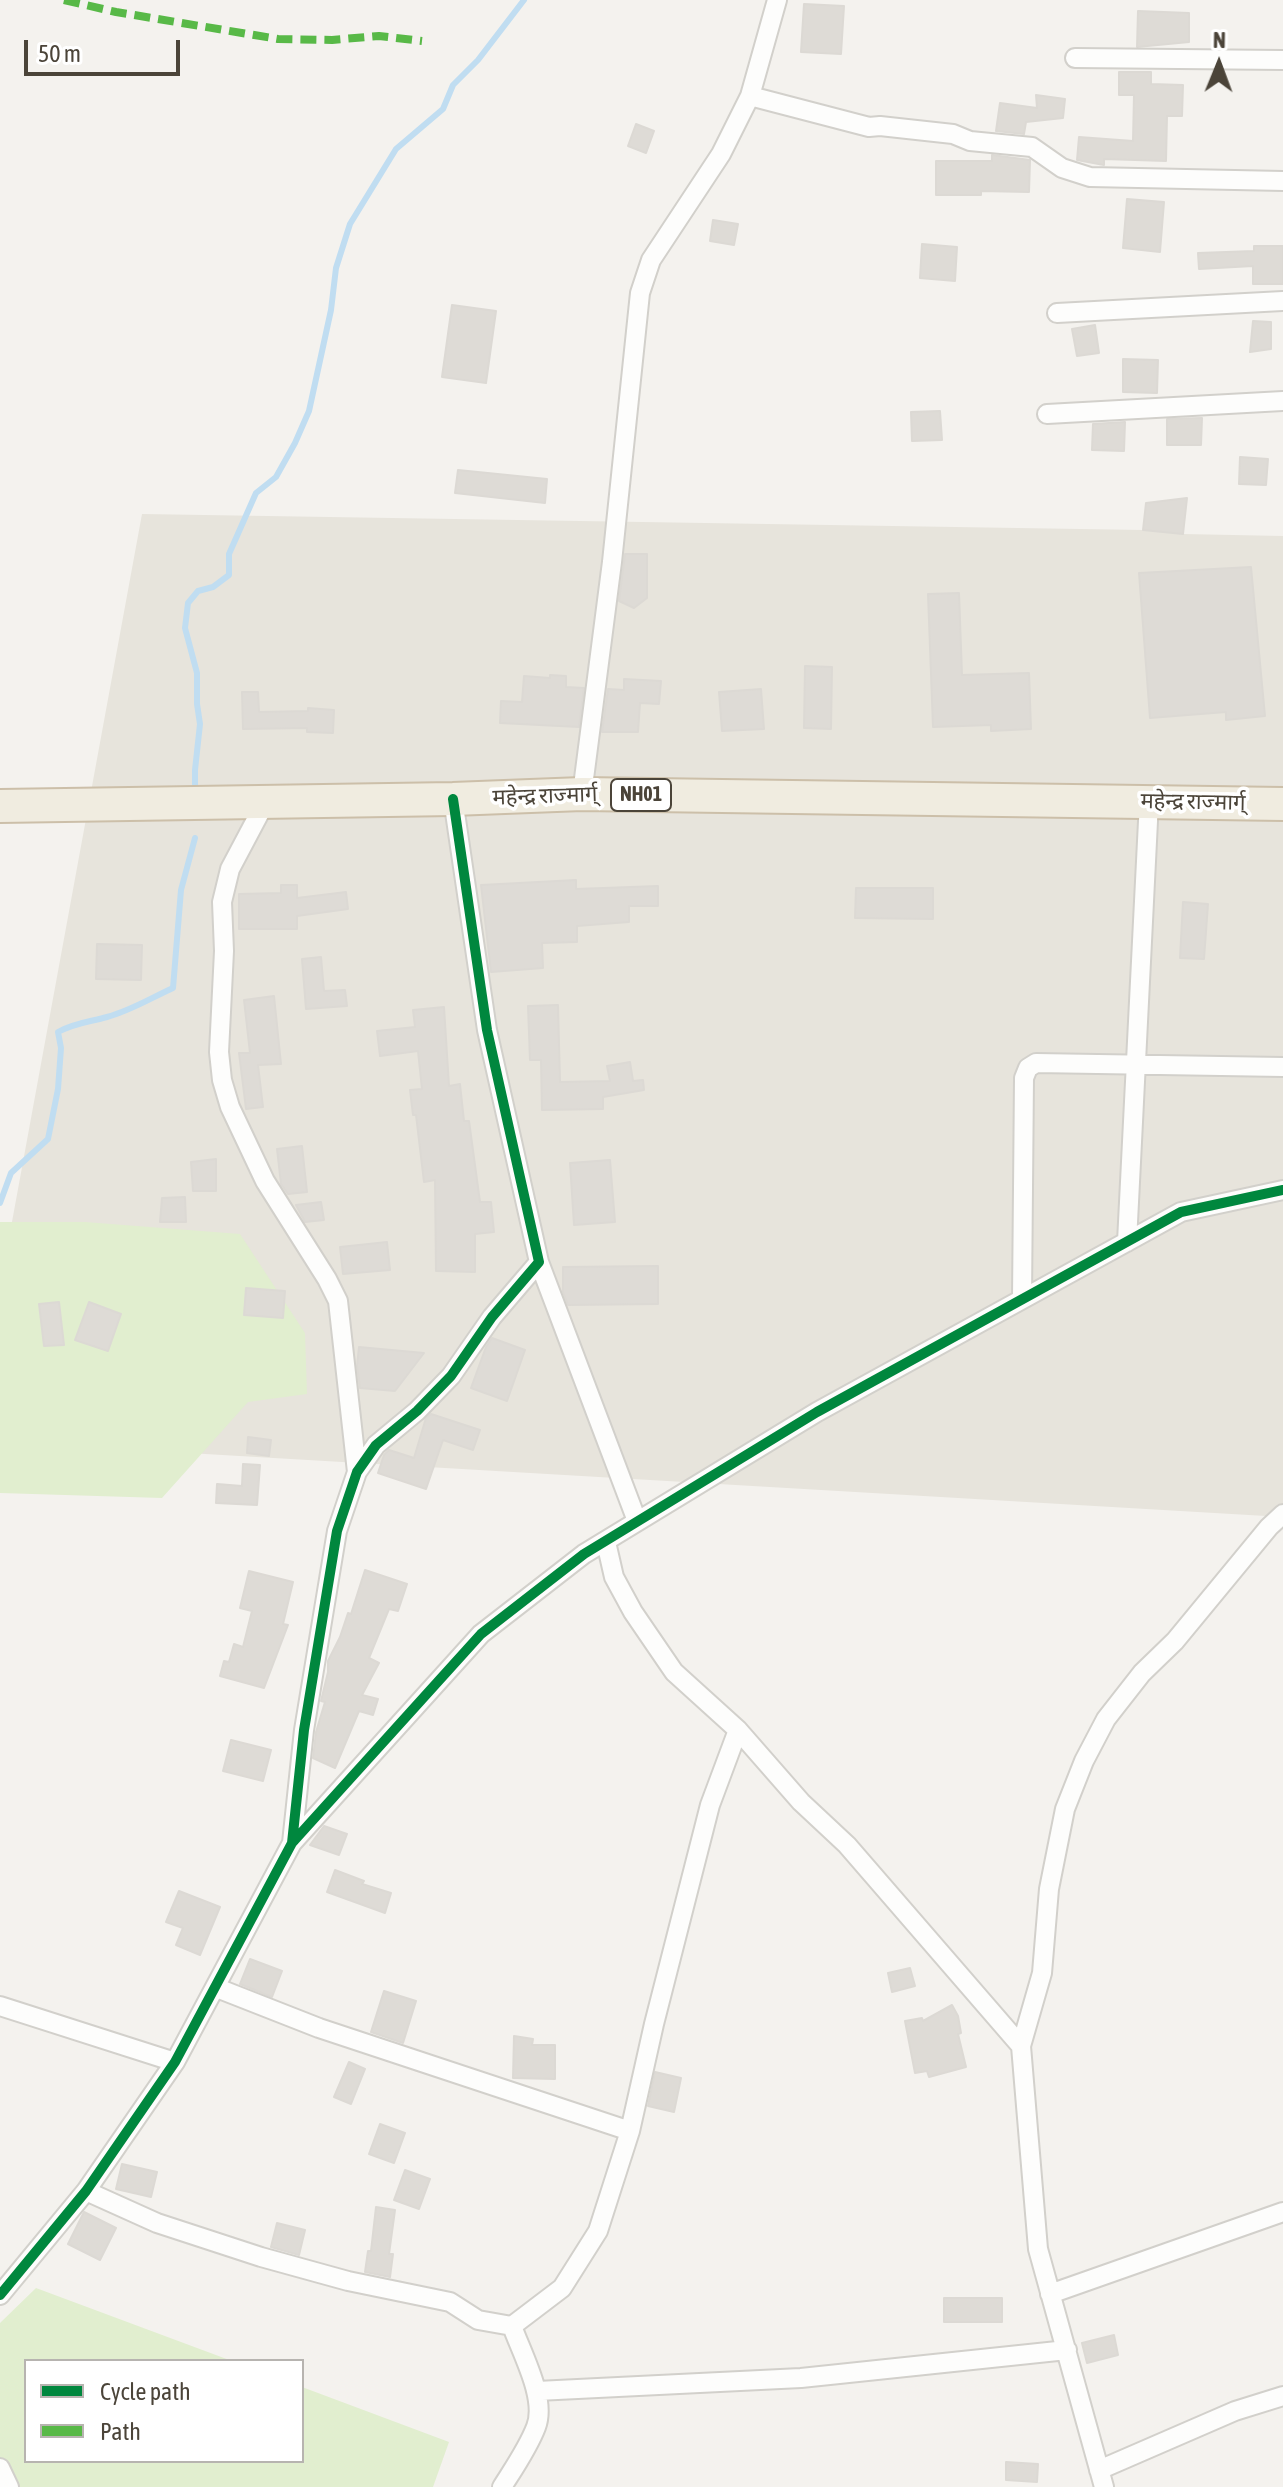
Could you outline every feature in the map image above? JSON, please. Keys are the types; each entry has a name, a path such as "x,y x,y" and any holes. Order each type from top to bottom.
{"highway":[{"name":"महेन्द्र राज्मार्ग्","path":"0,806 582,794 1283,804"}],"street":[{"path":"582,794 612,562 640,293 651,260 721,154 750,96 777,0"},
{"path":"1075,58 1283,60"},
{"path":"750,96 869,127 953,134 970,141 1032,147 1062,168 1090,177 1283,181"},
{"path":"1057,313 1283,301"},
{"path":"1047,414 1283,401"},
{"path":"453,799 487,1030 539,1262 637,1521"},
{"path":"266,801 230,869 222,902 224,951 219,1052 222,1080 230,1107 265,1181 338,1301 357,1472"},
{"path":"1127,1242 1149,801"},
{"path":"1022,1298 1024,1078 1028,1068 1036,1063 1283,1067"},
{"path":"0,2295 86,2191 175,2062 292,1843 481,1634 547,1581 637,1521 817,1412 1022,1298 1181,1212 1283,1190"},
{"path":"292,1843 304,1730 337,1531 357,1472 376,1445 417,1411 451,1376 492,1317 539,1262"},
{"path":"1283,1514 1175,1641 1142,1673 1106,1719 1084,1761 1065,1809 1049,1889 1042,1973 1021,2046 1038,2249 1101,2478 1235,2411 1283,2396"},
{"path":"606,1542 614,1577 633,1612 674,1672 738,1730 801,1802 847,1845 1021,2046"},
{"path":"86,2191 157,2223 261,2257 348,2281 450,2302 478,2320 512,2326 562,2288 598,2231 630,2131 646,2054 710,1805 738,1730"},
{"path":"217,1988 319,2028 630,2131"},
{"path":"0,2006 175,2062"},
{"path":"1050,2294 1283,2212"},
{"path":"502,2487 537,2425 537,2391 512,2326"},
{"path":"537,2391 801,2378 1067,2350"},
{"path":"0,2468 9,2487"}],"shaded area":[{"path":"142,514 1143,530 1283,536 1283,1517 0,1442 0,1287"}],"green space":[{"path":"0,1222 85,1222 240,1234 305,1333 307,1394 248,1402 162,1498 0,1493"},
{"path":"36,2288 227,2359 24,2359 24,2463 304,2463 304,2388 449,2442 433,2487 13,2487 0,2458 0,2323"}],"building":[{"path":"804,4 844,6 841,54 801,52"},
{"path":"1138,11 1189,13 1189,42 1137,47"},
{"path":"1119,72 1151,72 1151,84 1183,85 1182,116 1167,116 1166,161 1104,159 1104,165 1077,160 1079,137 1133,141 1134,95 1119,95"},
{"path":"1036,95 1065,99 1063,118 1026,122 1024,134 996,131 1000,103 1037,108"},
{"path":"636,124 654,131 646,153 628,146"},
{"path":"992,155 1030,160 1029,192 981,191 981,195 936,195 936,161 992,161"},
{"path":"1127,199 1164,202 1160,252 1123,248"},
{"path":"713,220 738,224 734,245 710,241"},
{"path":"922,244 957,247 955,281 920,278"},
{"path":"1254,246 1283,246 1283,284 1253,284 1253,266 1199,269 1198,253 1254,251"},
{"path":"452,305 496,311 486,383 442,377"},
{"path":"1253,321 1271,322 1271,349 1250,352"},
{"path":"1095,325 1099,353 1077,356 1072,329"},
{"path":"1123,359 1158,360 1157,393 1123,392"},
{"path":"940,411 942,440 912,441 911,412"},
{"path":"1202,418 1201,445 1167,445 1167,419"},
{"path":"1125,422 1124,451 1092,450 1093,424"},
{"path":"1240,457 1268,459 1266,485 1239,484"},
{"path":"458,470 547,479 545,503 455,493"},
{"path":"1187,498 1183,534 1143,530 1146,503"},
{"path":"625,554 647,554 647,598 634,608 619,601"},
{"path":"1251,567 1265,716 1226,720 1226,712 1150,718 1139,573"},
{"path":"959,593 962,675 1029,673 1031,729 991,731 991,725 933,727 928,594"},
{"path":"805,666 832,667 831,729 804,728"},
{"path":"550,675 566,676 566,687 584,688 579,727 500,723 501,701 522,702 524,676 550,678"},
{"path":"624,679 661,681 659,704 640,703 638,732 602,732 608,689 624,690"},
{"path":"761,689 764,729 722,731 719,692"},
{"path":"242,692 258,692 259,712 308,711 308,708 334,710 333,733 307,732 307,728 243,729"},
{"path":"576,880 576,889 658,886 658,906 629,906 629,922 577,926 577,942 542,943 543,968 491,972 481,885"},
{"path":"281,885 297,885 297,898 346,892 348,909 297,916 297,929 239,929 239,894 281,893"},
{"path":"856,888 933,888 933,919 855,918"},
{"path":"1183,902 1208,904 1204,959 1180,958"},
{"path":"97,944 142,945 141,980 96,979"},
{"path":"321,957 324,991 345,990 347,1006 306,1009 302,959"},
{"path":"274,996 281,1064 258,1065 263,1107 246,1109 239,1053 250,1053 244,1000"},
{"path":"558,1005 560,1082 610,1081 607,1066 630,1062 633,1081 643,1080 644,1090 603,1097 603,1109 542,1110 541,1060 530,1060 528,1006"},
{"path":"444,1007 449,1086 460,1084 464,1121 469,1121 480,1202 491,1202 494,1232 475,1234 475,1272 436,1271 435,1180 424,1182 410,1090 422,1089 418,1051 380,1056 377,1031 415,1027 413,1010"},
{"path":"302,1146 307,1192 288,1194 281,1184 277,1149"},
{"path":"216,1159 216,1191 193,1191 191,1162"},
{"path":"610,1160 615,1222 574,1225 570,1163"},
{"path":"185,1197 186,1222 160,1222 162,1198"},
{"path":"321,1202 324,1220 305,1222 296,1205"},
{"path":"387,1242 390,1270 343,1274 340,1247"},
{"path":"658,1266 658,1304 568,1305 563,1292 563,1267"},
{"path":"246,1288 285,1291 283,1318 244,1315"},
{"path":"59,1302 64,1345 44,1346 39,1304"},
{"path":"89,1302 121,1314 108,1351 75,1340"},
{"path":"492,1338 525,1350 507,1401 471,1388"},
{"path":"359,1347 424,1353 395,1391 360,1388 357,1366"},
{"path":"431,1414 480,1430 473,1450 443,1440 426,1489 378,1473 389,1450 414,1458 426,1418"},
{"path":"248,1437 271,1440 269,1456 247,1453"},
{"path":"243,1464 260,1465 257,1505 216,1503 217,1484 242,1486"},
{"path":"365,1570 407,1584 398,1611 389,1609 369,1658 379,1663 362,1695 378,1699 373,1715 359,1711 335,1768 313,1758 316,1732 325,1702 321,1701 328,1661 348,1613 351,1614"},
{"path":"249,1571 293,1582 283,1624 288,1625 264,1688 220,1676 224,1661 229,1662 234,1644 243,1647 252,1611 240,1608"},
{"path":"231,1740 271,1750 263,1781 223,1771"},
{"path":"324,1826 347,1834 339,1855 310,1845"},
{"path":"335,1870 364,1881 362,1884 391,1893 385,1913 327,1892"},
{"path":"179,1891 220,1907 200,1955 176,1945 183,1928 166,1922"},
{"path":"250,1959 282,1971 272,1997 240,1984"},
{"path":"910,1968 915,1986 892,1992 888,1973"},
{"path":"384,1991 416,2001 403,2043 371,2032"},
{"path":"952,2005 958,2016 961,2033 958,2034 966,2067 929,2077 927,2071 915,2073 905,2021 922,2018 923,2021"},
{"path":"514,2036 533,2039 532,2045 555,2045 555,2079 513,2078"},
{"path":"349,2062 365,2069 351,2104 334,2097"},
{"path":"655,2072 681,2078 674,2112 648,2106"},
{"path":"380,2124 405,2133 394,2163 369,2154"},
{"path":"122,2164 157,2172 151,2197 116,2189"},
{"path":"405,2170 430,2179 419,2209 394,2200"},
{"path":"376,2207 395,2210 389,2254 393,2254 390,2277 365,2272 368,2251 371,2251"},
{"path":"84,2212 116,2228 100,2260 68,2244"},
{"path":"277,2223 305,2230 299,2255 271,2247"},
{"path":"944,2298 1002,2298 1002,2322 944,2322"},
{"path":"1114,2335 1118,2355 1087,2363 1082,2343"},
{"path":"1006,2462 1038,2464 1037,2482 1006,2480"}],"waterway":[{"path":"195,791 200,724 197,673 185,628 188,603 198,591 213,587 229,575 229,554 256,493 276,477 309,411 331,310 336,268 350,224 396,149 443,109 453,85 478,60 524,0"},
{"path":"0,1203 11,1173 48,1139 58,1089 61,1048 58,1032 124,1011 173,988 181,890 195,838"}],"marked path":[{"path":"64,0 116,12 278,39 332,40 379,36 422,41"}],"cycle path":[{"path":"0,2295 86,2191 175,2062 292,1843 304,1730 337,1531 357,1472 376,1445 417,1411 451,1376 492,1317 539,1262 487,1030 453,799"},
{"path":"292,1843 481,1634 584,1554 817,1412 1181,1212 1283,1190"}]}
